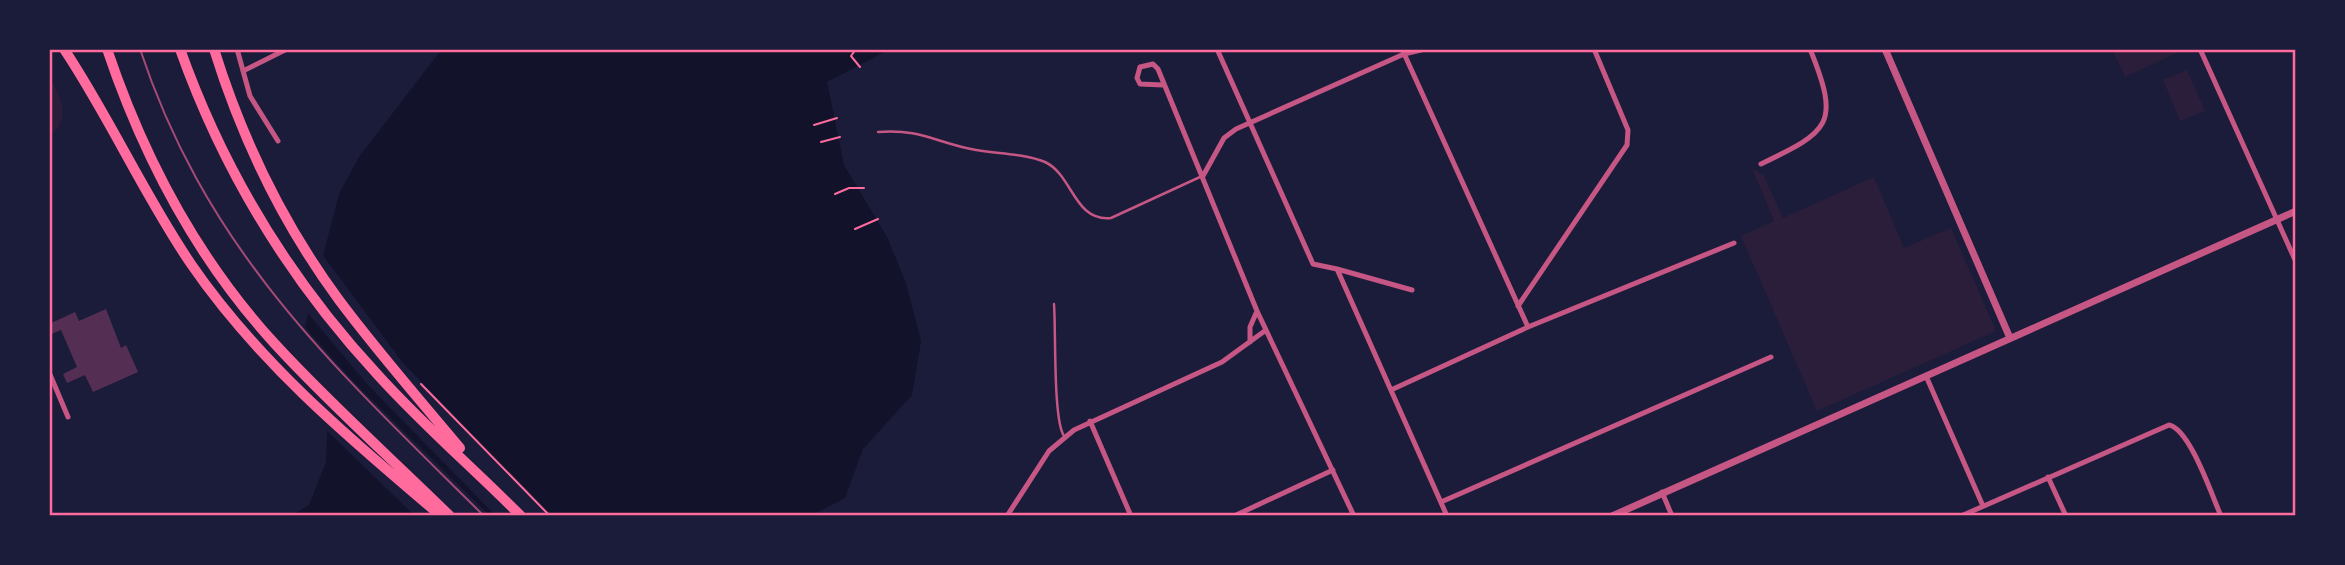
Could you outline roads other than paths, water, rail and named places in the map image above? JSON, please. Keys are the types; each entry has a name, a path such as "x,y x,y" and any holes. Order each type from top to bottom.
{"highway":[{"path":"64,49 163,220 213,295 272,365 362,450 441,516"},
{"path":"107,49 137,128 179,211 221,276 274,343 450,516"},
{"path":"180,49 207,117 238,180 275,243 333,324 397,396 521,516"},
{"path":"214,49 260,167 284,214 338,299 493,488"}],"street":[{"path":"237,49 250,96 278,141"},
{"path":"243,71 287,49"},
{"path":"1217,49 1313,264 1412,290"},
{"path":"1203,176 1224,138 1249,122 1403,52 1425,49"},
{"path":"1518,306 1627,145 1628,130 1594,49"},
{"path":"1761,164 1811,138 1823,124 1826,91 1810,49"},
{"path":"1885,49 2010,338"},
{"path":"2200,49 2296,262"},
{"path":"1403,52 1528,327"},
{"path":"1163,85 1140,84 1137,78 1140,67 1153,64 1163,85 1203,176 1257,311 1354,516"},
{"path":"1612,516 2296,211"},
{"path":"1391,390 1528,327 1734,243"},
{"path":"1337,269 1447,516"},
{"path":"1250,341 1250,327 1257,311"},
{"path":"1007,516 1038,466 1065,437 1090,421 1196,375 1266,330"},
{"path":"1441,502 1771,357"},
{"path":"49,372 68,417"},
{"path":"1926,376 1983,506"},
{"path":"1090,421 1131,516"},
{"path":"1961,516 2165,425 2178,428 2189,443 2221,516"},
{"path":"1234,516 1333,470"},
{"path":"2048,477 2066,516"},
{"path":"1662,492 1672,516"}],"lane":[{"path":"877,132 916,132 969,148 1046,163 1058,173 1088,212 1105,218 1203,176"},
{"path":"1054,304 1057,418 1065,437"}],"tram line":[{"path":"140,49 168,122 202,188 240,248 282,304 328,358 484,516"}]}
